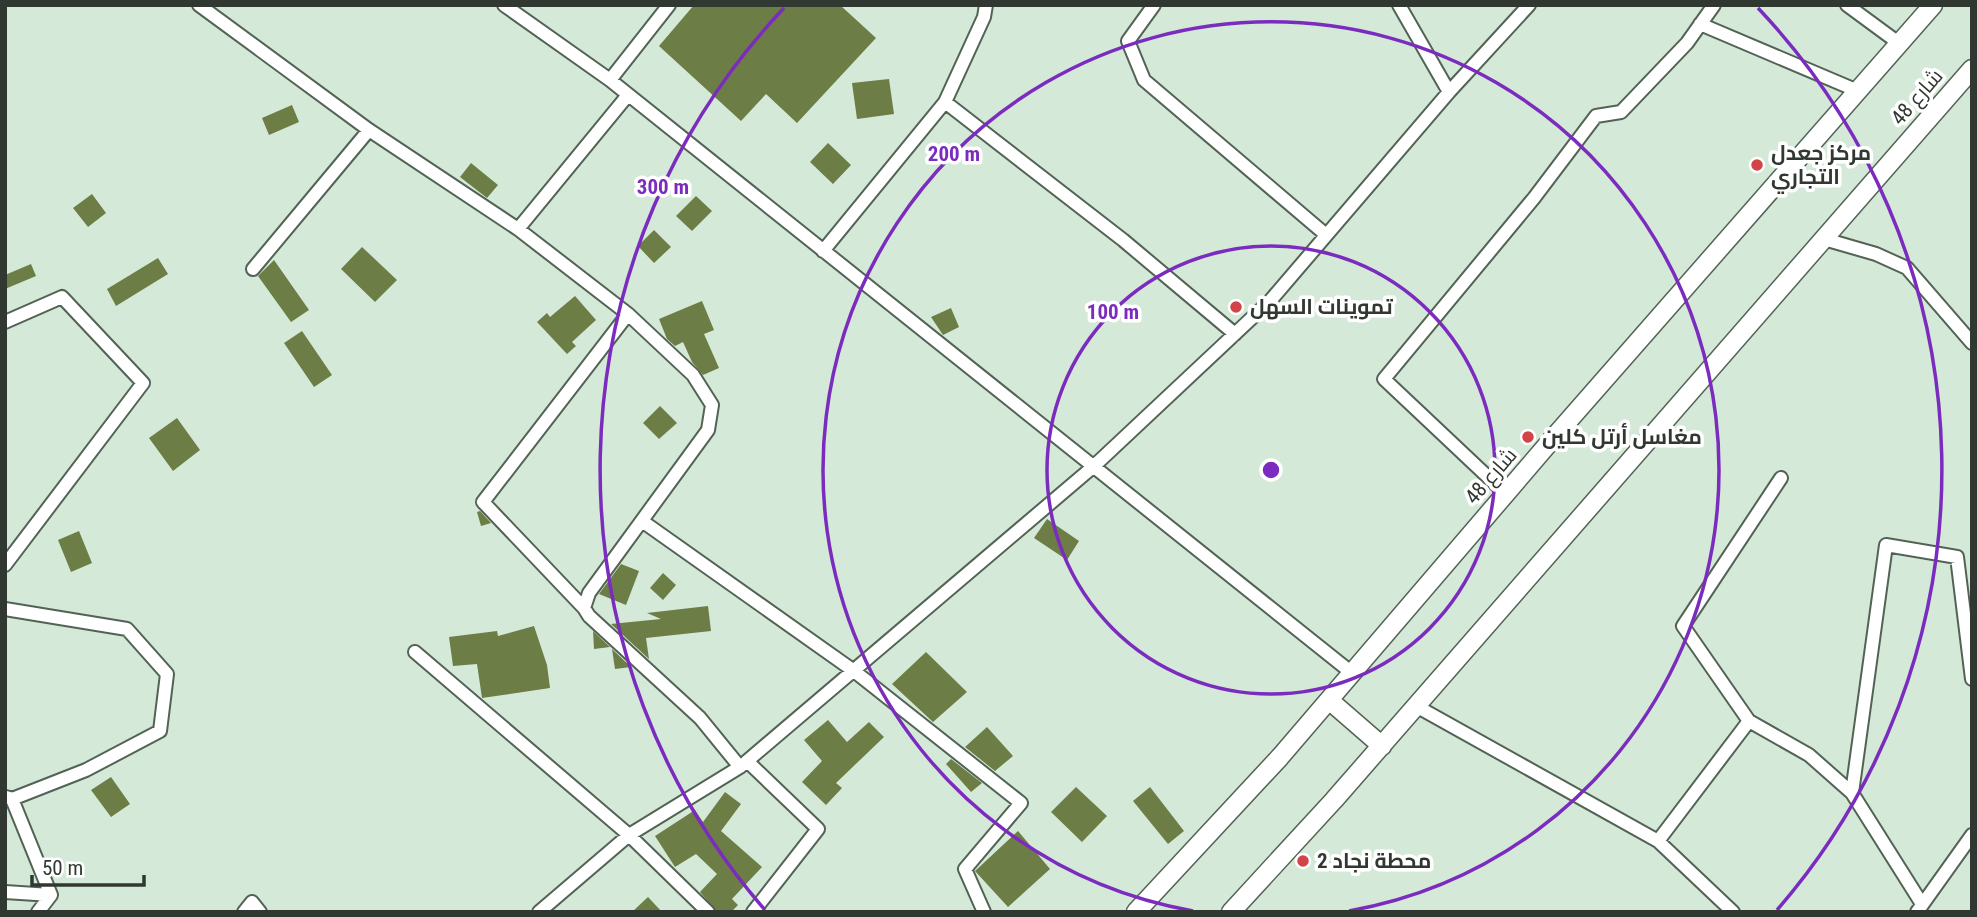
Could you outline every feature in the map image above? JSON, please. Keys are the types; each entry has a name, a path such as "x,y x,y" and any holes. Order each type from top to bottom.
{"main road":[{"name":"شارع 48","path":"1136,912 1329,700 1933,5"},
{"name":"شارع 48","path":"1231,912 1382,746 1972,69"},
{"path":"1329,700 1382,746"}],"street":[{"path":"199,5 369,130 518,229 628,314 693,376 712,405 708,430 589,593 584,608"},
{"path":"505,5 628,94 1352,673"},
{"path":"610,80 669,5"},
{"path":"823,251 945,102 984,17 986,5"},
{"path":"1154,5 1128,41 1144,80 1325,234"},
{"path":"1399,5 1449,92"},
{"path":"539,912 629,835 744,764 1094,467 1270,301 1449,92 1529,5"},
{"path":"1506,494 1384,379 1534,198 1596,116 1621,112 1714,5"},
{"path":"1847,5 1900,44"},
{"path":"1700,24 1858,91"},
{"path":"518,229 628,94"},
{"path":"945,102 1123,240 1235,334"},
{"path":"253,269 369,130"},
{"path":"1824,239 1876,254 1907,268 1972,343"},
{"path":"5,322 62,297 143,383 5,565"},
{"path":"628,314 483,502 589,616 700,718 744,764 818,829 753,912"},
{"path":"1781,478 1683,626 1749,722 1809,755 1852,793 1920,908 1972,835"},
{"path":"642,521 854,670 1020,803 965,869 984,912"},
{"path":"1852,793 1886,545 1957,557 1972,679"},
{"path":"5,608 127,629 167,674 160,731 86,770 8,798 51,895"},
{"path":"415,652 629,835 708,912"},
{"path":"1416,706 1658,841 1733,912"},
{"path":"1658,841 1749,722"},
{"path":"5,892 51,895"},
{"path":"38,912 51,895"},
{"path":"244,912 252,902 260,912"}],"building":[{"path":"694,5 840,5 876,38 797,123 766,94 741,121 659,46"},
{"path":"889,79 894,114 857,119 852,83"},
{"path":"292,105 299,122 269,135 262,118"},
{"path":"828,143 851,165 833,184 810,162"},
{"path":"471,163 498,185 487,198 460,177"},
{"path":"92,194 106,213 88,227 73,208"},
{"path":"696,196 712,211 692,231 676,216"},
{"path":"654,230 671,247 654,263 638,246"},
{"path":"362,247 397,280 375,302 341,269"},
{"path":"158,258 168,274 116,306 107,289"},
{"path":"274,260 309,310 291,322 258,276"},
{"path":"31,264 36,276 5,289 5,275"},
{"path":"575,296 596,320 572,342 576,346 567,354 537,322 547,313 550,317"},
{"path":"702,301 714,330 704,334 719,368 703,375 692,362 683,342 675,346 667,339 659,319"},
{"path":"951,308 959,327 943,335 931,317"},
{"path":"302,331 332,375 314,387 284,343"},
{"path":"660,406 677,423 659,439 643,423"},
{"path":"177,418 200,450 173,471 149,438"},
{"path":"480,511 491,523 481,526 477,512"},
{"path":"1047,519 1079,541 1067,560 1034,538"},
{"path":"79,531 92,563 71,572 58,540"},
{"path":"621,564 639,571 626,605 599,594"},
{"path":"663,573 676,585 663,600 650,588"},
{"path":"708,606 711,631 646,638 649,659 611,624 661,619 647,613"},
{"path":"534,626 547,665 550,688 482,698 477,664 453,666 449,637 497,631 498,636"},
{"path":"593,631 610,647 594,649"},
{"path":"612,649 631,667 615,669"},
{"path":"926,652 967,692 933,722 892,684"},
{"path":"828,720 847,742 869,722 884,737 836,783 842,788 826,805 802,782 822,761 804,740"},
{"path":"987,727 1013,756 995,771 965,747"},
{"path":"951,759 982,783 971,792 946,764"},
{"path":"111,777 130,804 111,817 91,790"},
{"path":"1076,787 1107,816 1082,842 1051,812"},
{"path":"1150,787 1184,831 1168,844 1133,801"},
{"path":"725,792 741,804 721,831 762,867 732,899 738,905 731,912 717,912 700,892 717,874 696,854 675,867 655,836 695,810 703,822"},
{"path":"1018,831 1050,869 1008,907 975,871"},
{"path":"648,897 662,912 632,912"}],"place":[{"name":"مركز جعدل التجاري","path":"1757,165"},
{"name":"تموينات السهل","path":"1236,307"},
{"name":"مغاسل أرتل كلين","path":"1528,437"},
{"name":"محطة نجاد 2","path":"1303,861"}]}
